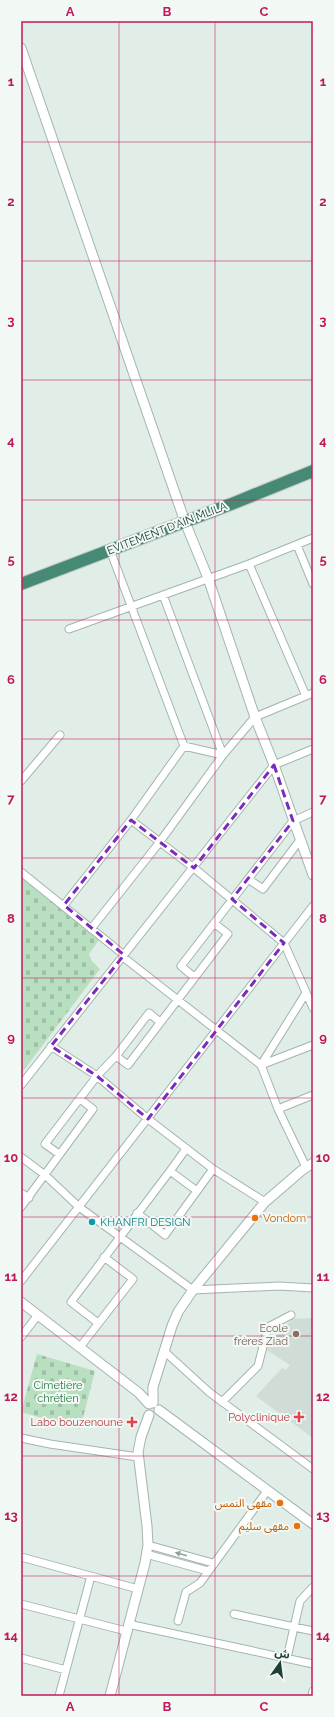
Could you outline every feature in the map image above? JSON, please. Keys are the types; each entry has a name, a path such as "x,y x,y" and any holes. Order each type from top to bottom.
{"highway":[{"name":"EVITEMENT D'AIN MLILA","path":"21,584 110,550 313,464"},
{"name":"EVITEMENT D'AIN MLILA","path":"21,576 184,519 313,471"}],"street":[{"path":"21,48 184,519 208,578 255,717 274,765 313,875"},
{"path":"69,629 249,564 313,538"},
{"path":"297,545 313,584"},
{"path":"110,550 184,746"},
{"path":"91,929 159,843 223,755 255,717 309,695 249,564"},
{"path":"163,595 223,755"},
{"path":"21,781 60,735"},
{"path":"184,746 223,755"},
{"path":"64,906 131,820 184,746"},
{"path":"21,1085 274,765 313,749"},
{"path":"194,977 181,966 293,821 313,812"},
{"path":"131,820 159,843 194,868 232,899 246,913 284,943 313,1008"},
{"path":"248,879 263,889 300,840"},
{"path":"21,872 176,1000 261,1065 278,1109 310,1165 265,1202 193,1290 174,1321 153,1386 156,1415 149,1416 141,1437 138,1458 147,1526 147,1550 110,1696"},
{"path":"21,1281 313,906"},
{"path":"116,1056 128,1065 176,1000 228,934 214,923"},
{"path":"261,1065 306,993"},
{"path":"59,1154 45,1144 97,1076 116,1056 149,1013 160,1022"},
{"path":"261,1065 313,1044"},
{"path":"51,1046 97,1076 186,1149 265,1202"},
{"path":"278,1109 313,1095"},
{"path":"21,1207 93,1109 80,1099"},
{"path":"98,1323 71,1302 186,1149"},
{"path":"21,1157 45,1175 79,1207 193,1290 279,1286 313,1288"},
{"path":"137,1214 165,1235 214,1169"},
{"path":"170,1171 197,1191"},
{"path":"21,1193 29,1198"},
{"path":"80,1347 133,1279 104,1257"},
{"path":"21,1302 154,1406 313,1524"},
{"path":"21,1337 38,1315"},
{"path":"222,1402 258,1366 268,1327 291,1315"},
{"path":"164,1351 222,1402 313,1469"},
{"path":"21,1438 138,1458"},
{"path":"178,1621 186,1592 198,1585 268,1491"},
{"path":"147,1550 213,1564"},
{"path":"147,1550 208,1571"},
{"path":"21,1557 138,1589"},
{"path":"59,1696 91,1576"},
{"path":"287,1658 300,1600 313,1587"},
{"path":"21,1604 79,1619 127,1627 313,1664"},
{"path":"234,1614 313,1631"},
{"path":"21,1658 66,1670"},
{"path":"312,1696 313,1690"}],"highlighted area":[{"path":"274,765 293,821 232,899 284,943 148,1119 97,1076 51,1046 124,955 64,905 131,820 194,868"}],"shaded area":[{"path":"313,1318 313,1438 256,1396 282,1368 286,1370 290,1365 265,1349 292,1319"}],"green space":[{"path":"21,877 99,940 89,954 91,960 100,969 21,1074"},
{"name":"Cimetière chrétien","path":"37,1354 95,1371 80,1429 21,1412"}],"place":[{"name":"Vondom","path":"255,1218"},
{"name":"KHANFRI DESIGN","path":"92,1222"},
{"name":"Ecole frères Ziad","path":"296,1334"},
{"name":"Polyclinique","path":"299,1417"},
{"name":"Labo bouzenoune","path":"132,1422"},
{"name":"مقهى النمس","path":"280,1503"},
{"name":"مقهى سليم","path":"297,1526"}]}
